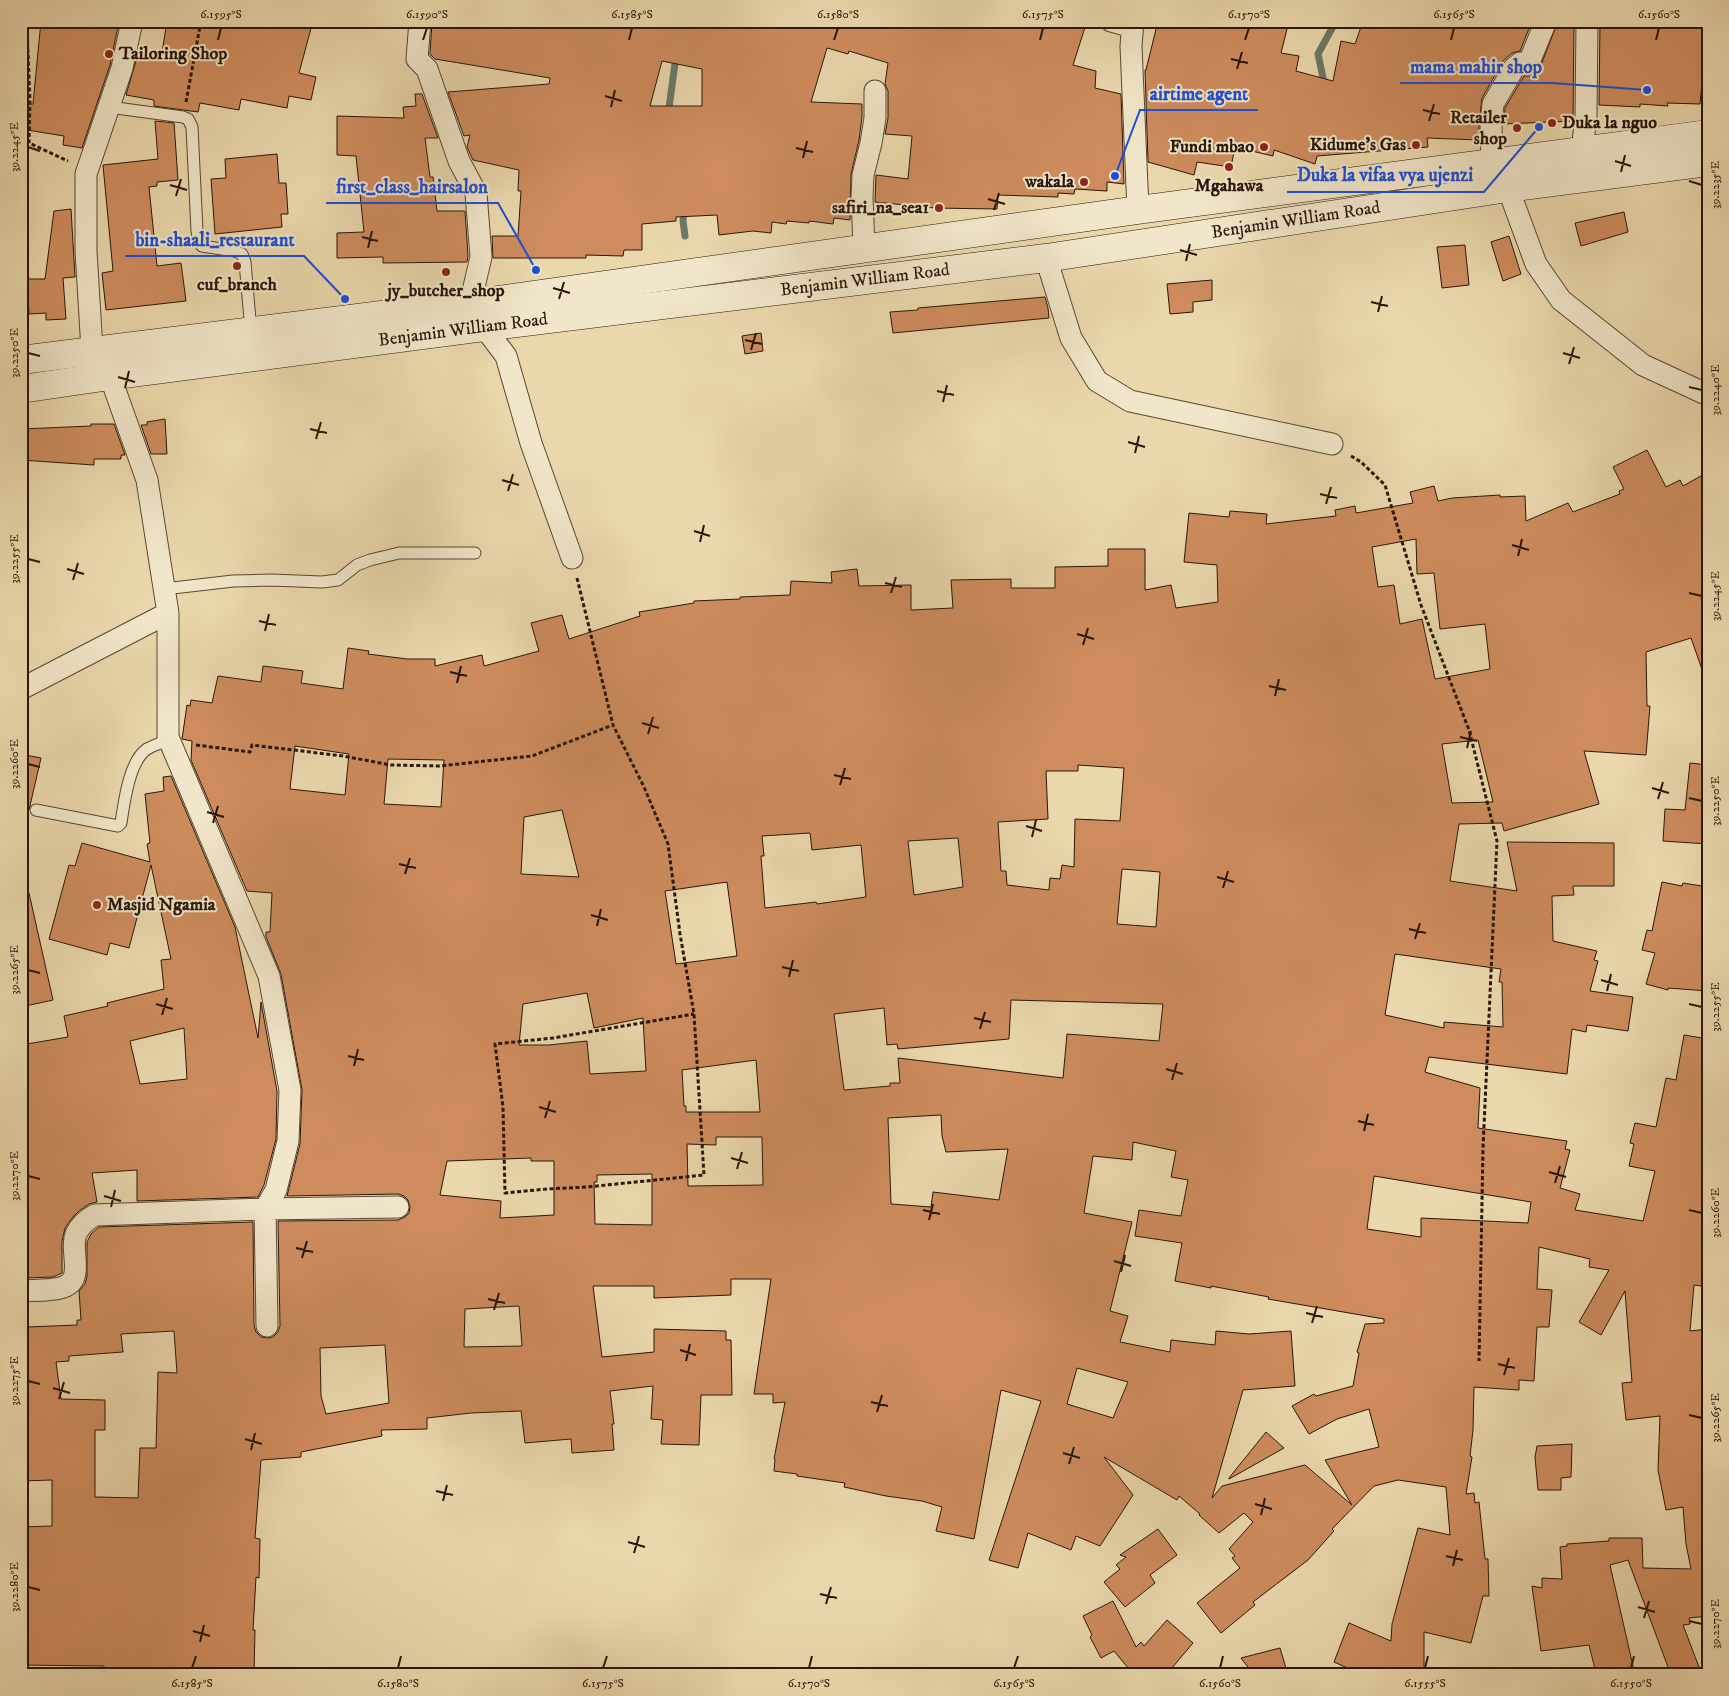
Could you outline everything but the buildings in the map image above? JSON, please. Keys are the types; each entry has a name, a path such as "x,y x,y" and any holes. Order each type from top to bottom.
{"main road":[{"name":"Benjamin William Road","path":"21,360 470,304 1138,210 1708,134"},
{"name":"Benjamin William Road","path":"21,389 484,328 1046,258 1508,188 1708,162"}],"street":[{"path":"92,350 86,250 86,174 122,68 132,21"},
{"path":"420,21 416,59 427,69 459,161 476,193 481,257 470,304"},
{"path":"1111,21 1132,24 1138,210"},
{"path":"1492,163 1491,124 1494,104 1514,68 1520,63 1526,64 1530,60 1546,21"},
{"path":"1582,151 1586,116 1587,21"},
{"path":"864,248 863,175 875,118 875,91"},
{"path":"1508,188 1536,264 1560,300 1642,365 1708,395"},
{"path":"1046,258 1071,338 1097,381 1130,401 1332,444"},
{"path":"484,328 506,356 531,443 572,558"},
{"path":"110,376 147,480 168,614 169,738 269,976 290,1090 288,1141 276,1190 266,1209 267,1326"},
{"path":"21,689 168,614"},
{"path":"21,1291 61,1288 72,1282 75,1274 75,1236 82,1223 94,1215 398,1207"}],"lane":[{"path":"109,106 188,119 192,127 199,242 202,246 235,251 242,254 246,262 251,331"},
{"path":"164,588 233,581 322,582 338,580 357,565 398,553 475,552"},
{"path":"36,810 118,826 129,780 135,765 146,750 169,738"}],"path":[{"path":"31,21 27,29 30,100 29,143 64,159 86,174"},
{"path":"183,117 201,21"},
{"path":"21,26 27,29"},
{"path":"1332,444 1361,462 1384,485 1421,605 1469,730 1497,840 1483,1148 1479,1361"},
{"path":"572,558 613,725 644,787 668,844 680,934 694,1014 704,1175 505,1193 503,1107 495,1044 553,1038 694,1014"},
{"path":"169,738 180,746 195,744 250,752 252,745 343,756 391,765 440,766 532,756 613,725"}],"waterway":[{"path":"1325,87 1318,54 1336,21"},
{"path":"668,115 676,56"},
{"path":"684,209 685,236"}],"place":[{"name":"Tailoring Shop","path":"109,54"},
{"name":"mama mahir shop","path":"1647,90"},
{"name":"Duka la nguo","path":"1552,123"},
{"name":"Duka la vifaa vya ujenzi","path":"1539,127"},
{"name":"Retailer shop","path":"1517,128"},
{"name":"Kidume's Gas","path":"1416,145"},
{"name":"Fundi mbao","path":"1264,147"},
{"name":"Mgahawa","path":"1229,167"},
{"name":"airtime agent","path":"1115,176"},
{"name":"wakala","path":"1084,182"},
{"name":"safiri_na_sea1","path":"939,208"},
{"name":"cuf_branch","path":"237,266"},
{"name":"first_class_hairsalon","path":"536,270"},
{"name":"jy_butcher_shop","path":"446,272"},
{"name":"bin-shaali_restaurant","path":"345,299"},
{"name":"Masjid Ngamia","path":"97,905"}]}
